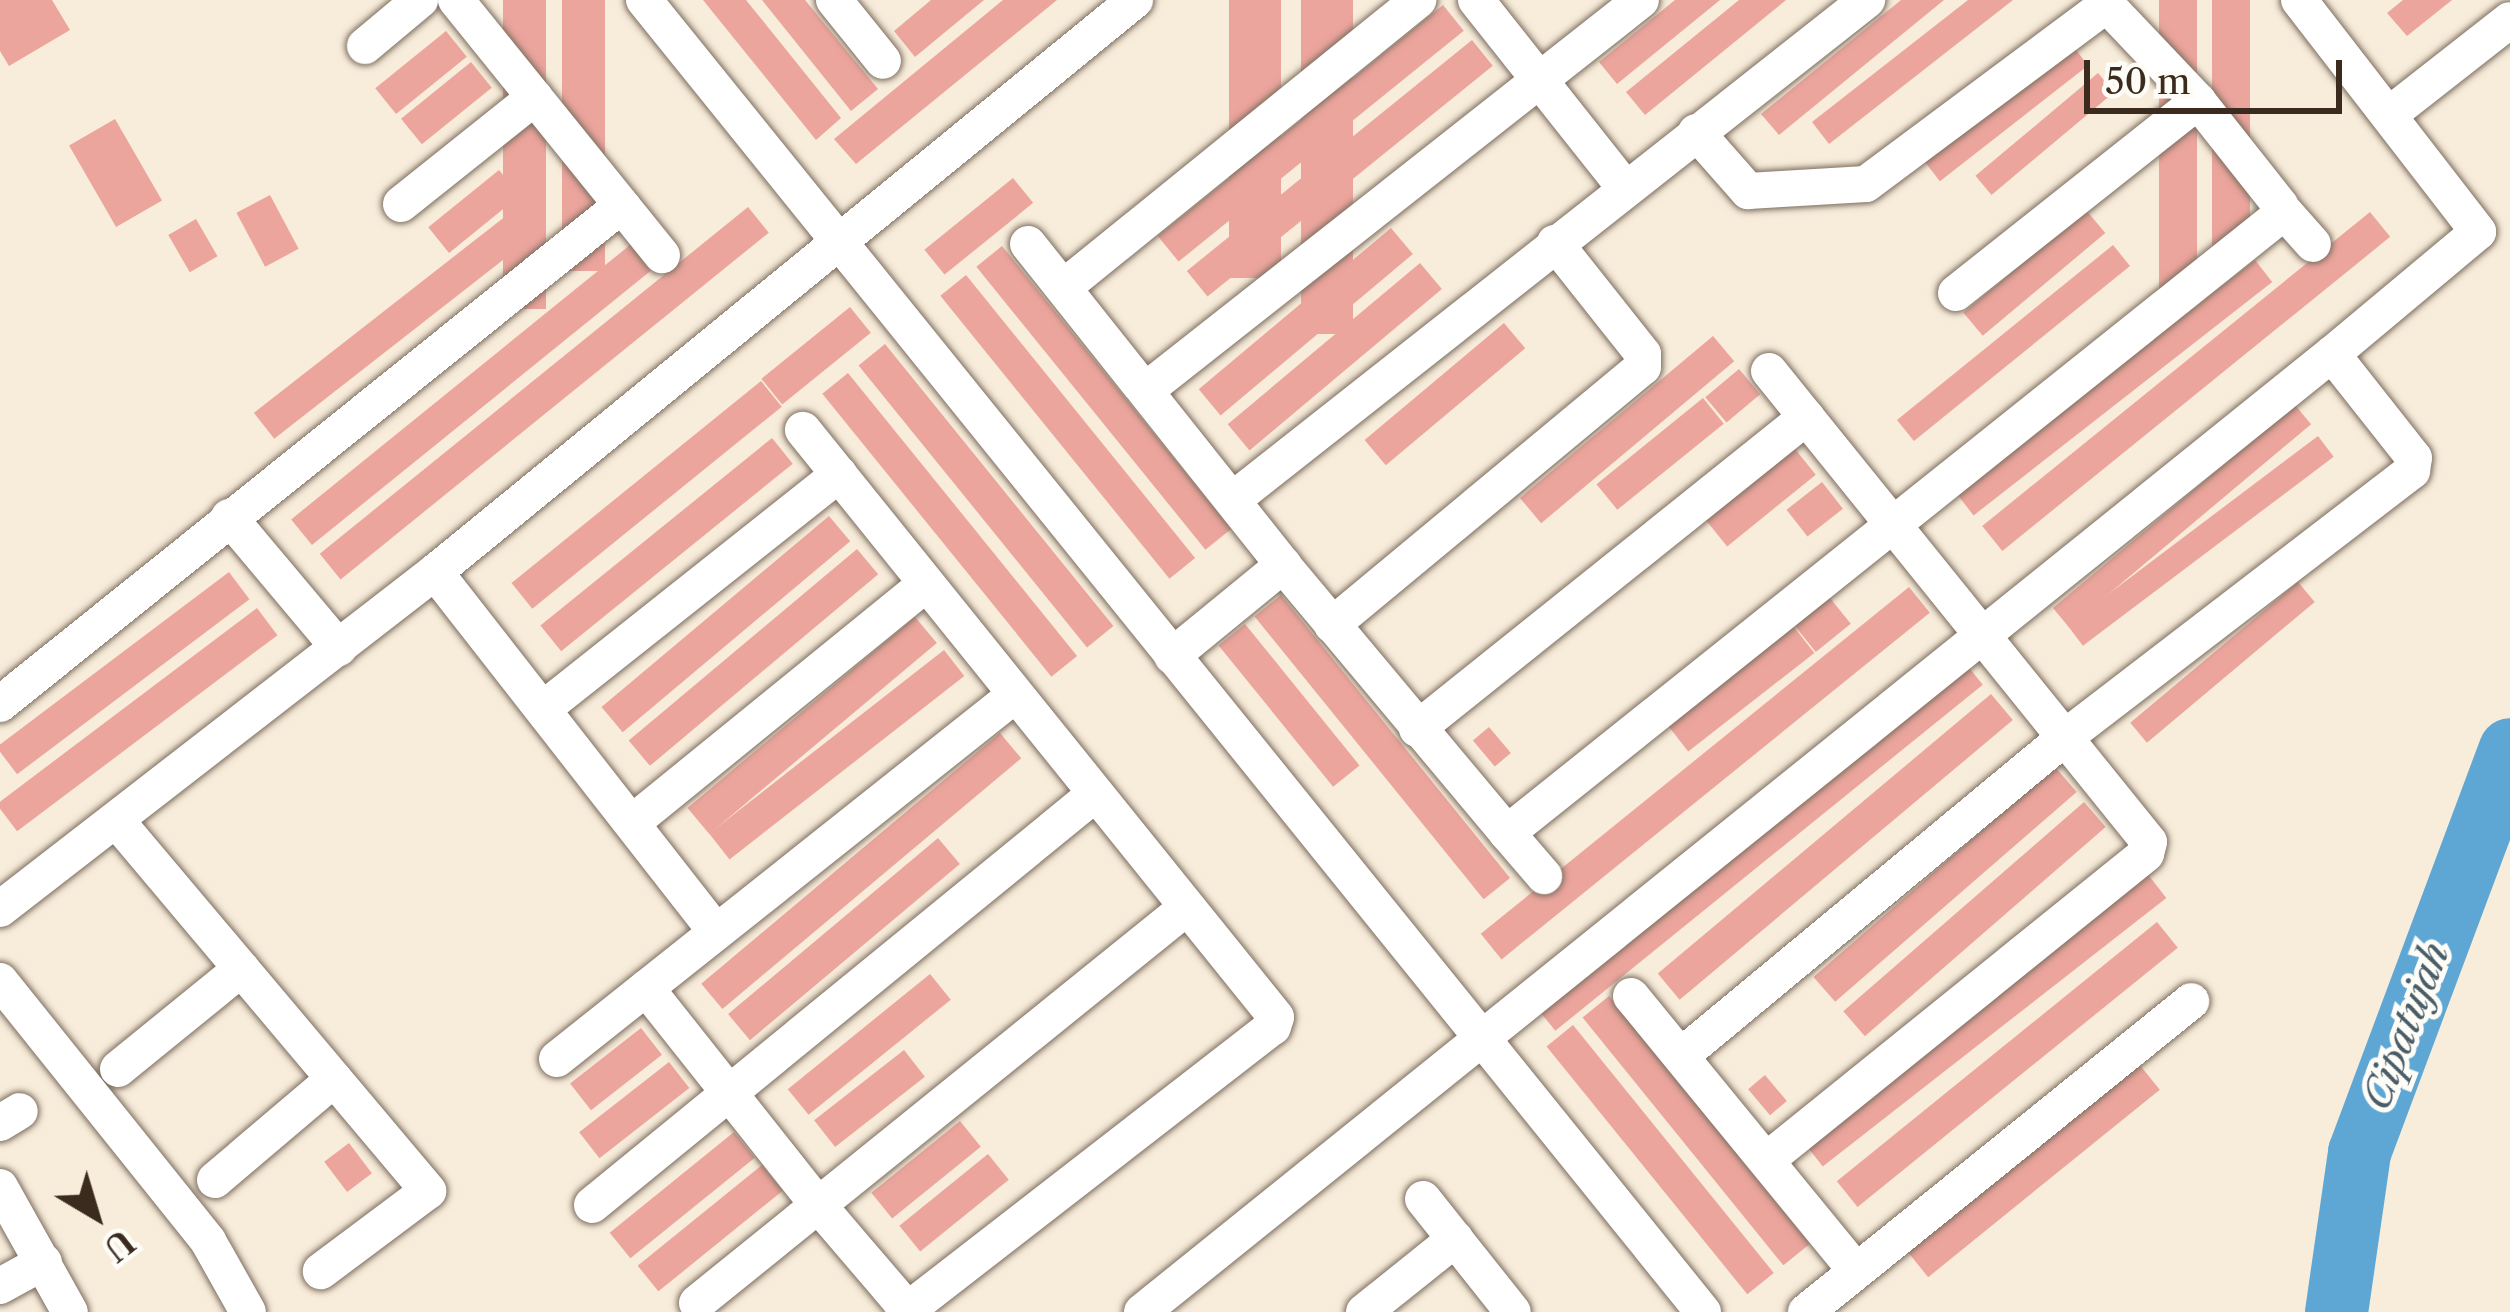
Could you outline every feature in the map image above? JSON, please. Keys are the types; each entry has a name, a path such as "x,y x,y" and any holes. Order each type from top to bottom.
{"street":[{"path":"364,46 420,0"},
{"path":"456,0 662,255"},
{"path":"644,0 1703,1312"},
{"path":"0,909 435,572 837,238 1135,0"},
{"path":"1064,286 1418,0"},
{"path":"1476,0 1626,189"},
{"path":"1146,390 1536,76 1641,0"},
{"path":"1234,498 1867,0"},
{"path":"1142,1312 2478,236 2304,2"},
{"path":"1696,132 1748,191 1866,184 2104,3 2198,101 2313,244"},
{"path":"850,5 883,61"},
{"path":"2390,114 2510,20"},
{"path":"400,204 535,97"},
{"path":"1956,293 2198,101"},
{"path":"0,704 622,205"},
{"path":"1507,833 1895,525 2281,208"},
{"path":"1331,625 1643,368 1643,354 1555,243"},
{"path":"1028,244 1234,498 1282,565 1544,876"},
{"path":"1682,1055 2068,735 2412,471 2414,458 2332,354"},
{"path":"1769,371 2146,837 2146,854 1770,1157"},
{"path":"1417,729 1806,417"},
{"path":"646,988 900,1301 920,1304 1262,1037 1276,1017 802,430"},
{"path":"543,709 839,474"},
{"path":"229,517 339,648"},
{"path":"1172,656 1282,565"},
{"path":"435,572 716,931"},
{"path":"633,822 926,584"},
{"path":"557,1060 1015,695"},
{"path":"592,1205 733,1095 1095,794"},
{"path":"116,820 428,1191 321,1271"},
{"path":"697,1303 1186,908"},
{"path":"118,1070 241,969"},
{"path":"0,981 208,1241 248,1312"},
{"path":"1631,996 1770,1157 1856,1271"},
{"path":"1806,1312 2191,1001"},
{"path":"214,1180 334,1079"},
{"path":"0,1187 70,1312"},
{"path":"1423,1199 1514,1312"},
{"path":"1364,1312 1455,1239"},
{"path":"0,1286 44,1262"}],"building":[{"path":"0,0 52,0 70,30 9,66 0,51"},
{"path":"503,0 546,0 546,309 503,309"},
{"path":"562,0 605,0 605,271 562,271"},
{"path":"703,0 746,0 841,118 816,140"},
{"path":"762,0 805,0 878,89 851,111"},
{"path":"931,0 984,0 915,57 894,31"},
{"path":"1003,0 1057,0 856,164 834,139"},
{"path":"1229,0 1281,0 1281,278 1229,278"},
{"path":"1301,0 1353,0 1353,334 1301,334"},
{"path":"1675,0 1720,0 1617,84 1599,62"},
{"path":"1739,0 1786,0 1645,115 1626,92"},
{"path":"1901,0 1944,0 1779,135 1761,114"},
{"path":"1968,0 2013,0 1829,144 1812,122"},
{"path":"2159,0 2197,0 2197,291 2159,291"},
{"path":"2212,0 2250,0 2250,258 2212,258"},
{"path":"2403,0 2452,0 2407,36 2387,13"},
{"path":"1443,5 1464,31 1179,262 1158,236"},
{"path":"446,31 467,57 396,114 375,88"},
{"path":"1472,40 1493,66 1208,297 1187,271"},
{"path":"2069,41 2088,65 1940,181 1921,157"},
{"path":"471,62 492,88 422,144 401,119"},
{"path":"2098,73 2114,92 1992,195 1975,176"},
{"path":"115,119 162,200 116,227 69,146"},
{"path":"499,170 520,196 449,253 428,227"},
{"path":"1013,178 1033,203 945,275 924,250"},
{"path":"270,195 299,249 265,267 236,213"},
{"path":"525,201 545,227 274,439 254,413"},
{"path":"748,207 769,233 341,579 320,554"},
{"path":"2086,210 2105,233 1983,336 1963,313"},
{"path":"2370,212 2390,237 2002,551 1982,526"},
{"path":"196,219 218,256 190,272 168,235"},
{"path":"1391,228 1413,254 1221,415 1199,389"},
{"path":"630,245 651,271 312,545 291,519"},
{"path":"2113,245 2130,266 1914,441 1897,420"},
{"path":"1002,246 1231,529 1205,550 976,267"},
{"path":"2255,260 2272,282 1974,515 1956,493"},
{"path":"1420,263 1442,289 1250,450 1228,424"},
{"path":"966,275 1195,558 1169,579 940,296"},
{"path":"850,307 871,333 782,404 761,379"},
{"path":"1504,323 1525,348 1386,465 1365,440"},
{"path":"1713,336 1734,361 1541,523 1520,498"},
{"path":"885,344 1113,626 1087,648 859,365"},
{"path":"1739,369 1760,394 1727,423 1705,397"},
{"path":"848,373 1077,656 1051,677 822,394"},
{"path":"761,381 782,407 532,609 512,583"},
{"path":"1703,398 1724,424 1617,510 1597,484"},
{"path":"2295,405 2311,424 2069,627 2053,608"},
{"path":"2318,436 2334,457 2083,646 2067,625"},
{"path":"772,438 793,464 561,651 540,626"},
{"path":"1795,449 1816,475 1727,546 1706,521"},
{"path":"1822,482 1843,509 1807,536 1787,510"},
{"path":"829,516 850,541 623,732 601,707"},
{"path":"857,549 878,574 650,766 629,741"},
{"path":"229,572 249,599 17,774 0,745"},
{"path":"2298,582 2315,602 2147,743 2130,723"},
{"path":"1909,587 1930,613 1502,959 1481,934"},
{"path":"1281,595 1510,878 1484,899 1255,616"},
{"path":"1830,598 1851,624 1816,652 1795,626"},
{"path":"257,608 277,635 17,831 0,802"},
{"path":"915,617 937,643 709,834 687,808"},
{"path":"1245,624 1360,765 1333,787 1219,645"},
{"path":"1794,627 1814,653 1688,752 1668,726"},
{"path":"944,650 964,676 729,859 709,833"},
{"path":"1962,659 1983,685 1555,1031 1535,1005"},
{"path":"1991,694 2013,720 1680,1000 1658,974"},
{"path":"1489,727 1511,753 1495,767 1473,740"},
{"path":"1000,733 1021,758 722,1009 701,984"},
{"path":"2055,767 2077,792 1835,1002 1813,977"},
{"path":"2084,802 2106,827 1865,1036 1843,1011"},
{"path":"938,838 960,864 750,1040 728,1014"},
{"path":"2146,872 2166,898 1823,1166 1802,1140"},
{"path":"2157,922 2178,948 1858,1207 1837,1181"},
{"path":"930,974 951,1000 809,1115 788,1089"},
{"path":"1609,996 1810,1244 1783,1265 1583,1017"},
{"path":"1573,1025 1774,1273 1747,1294 1547,1046"},
{"path":"641,1028 662,1055 591,1110 570,1083"},
{"path":"904,1050 925,1077 835,1147 814,1120"},
{"path":"669,1062 689,1088 599,1158 579,1132"},
{"path":"2139,1064 2160,1090 1928,1277 1907,1252"},
{"path":"1765,1075 1787,1101 1770,1115 1748,1089"},
{"path":"960,1121 981,1147 892,1218 871,1193"},
{"path":"734,1132 755,1158 630,1258 610,1233"},
{"path":"349,1143 372,1173 347,1192 324,1162"},
{"path":"988,1154 1009,1180 920,1251 899,1226"},
{"path":"762,1165 783,1191 658,1291 638,1266"}],"waterway":[{"name":"Cipatujah","path":"2336,1312 2359,1152 2510,749"}]}
